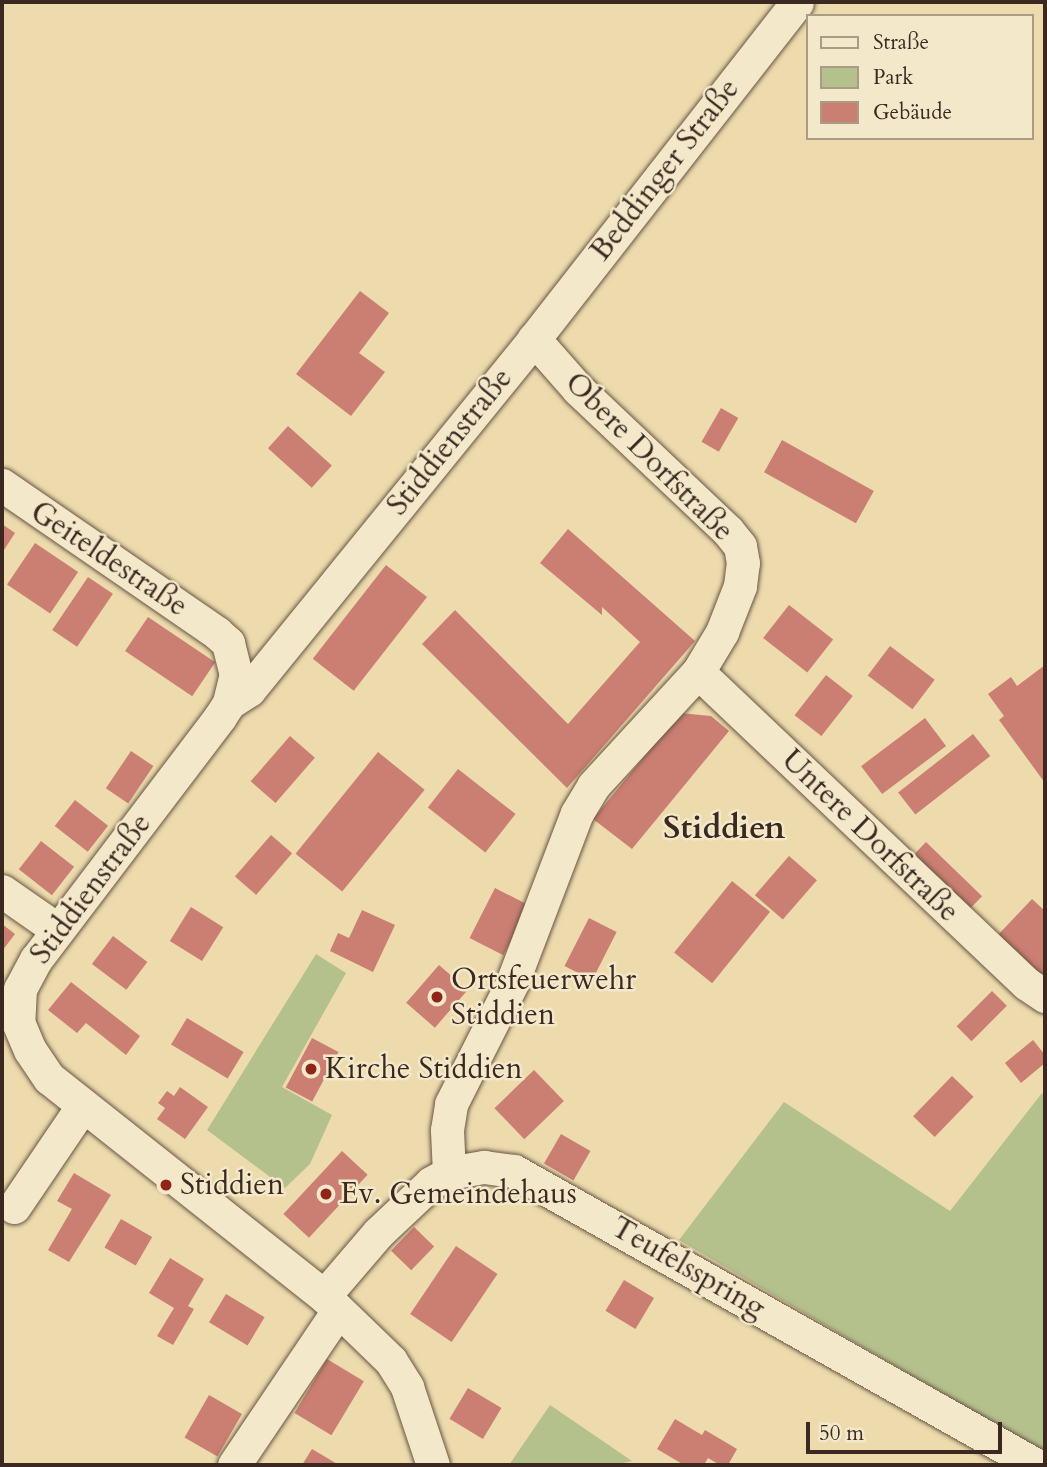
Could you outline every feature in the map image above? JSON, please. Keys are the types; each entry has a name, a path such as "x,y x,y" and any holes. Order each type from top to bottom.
{"street":[{"name":"Beddinger Straße","path":"534,339 797,2"},
{"name":"Obere Dorfstraße","path":"449,1173 447,1130 451,1104 512,983 577,813 593,786 698,671 722,632 740,586 743,563 740,546 728,531 578,389 534,339"},
{"name":"Stiddienstraße","path":"433,1465 407,1387 391,1362 331,1303 49,1078 30,1050 18,1022 20,989 36,959 229,703 249,690 534,339"},
{"name":"Geiteldestraße","path":"2,485 217,633"},
{"name":"Stiddienstraße","path":"217,633 228,643 236,674 229,703"},
{"name":"Untere Dorfstraße","path":"698,671 1027,984 1045,996"},
{"path":"2,891 58,930"},
{"path":"14,1207 83,1105"},
{"name":"Teufelsspring","path":"234,1465 331,1303 410,1200 449,1173 484,1167 514,1171 536,1182 1036,1465"}],"green space":[{"path":"316,954 346,973 282,1087 332,1115 310,1164 285,1188 207,1130"},
{"path":"1042,1093 1045,1096 1045,1453 679,1240 784,1102 950,1211"},
{"path":"550,1405 632,1461 614,1465 509,1465"}],"building":[{"path":"360,291 389,313 359,353 385,372 351,416 296,374"},
{"path":"721,408 738,418 719,452 702,442"},
{"path":"288,426 332,465 312,488 268,448"},
{"path":"782,440 874,491 856,523 764,472"},
{"path":"2,524 15,533 2,553"},
{"path":"568,529 695,641 567,788 422,644 455,610 568,724 640,642 602,607 602,615 540,563"},
{"path":"35,543 78,572 50,614 7,584"},
{"path":"386,565 427,597 354,691 313,659"},
{"path":"88,577 113,594 77,647 52,630"},
{"path":"789,605 833,639 807,673 763,638"},
{"path":"148,617 215,662 192,696 125,651"},
{"path":"890,646 935,680 912,709 868,676"},
{"path":"1045,665 1045,783 999,720 1004,716 988,694 1011,677 1017,686"},
{"path":"826,675 853,696 821,736 795,715"},
{"path":"680,713 711,716 729,731 632,849 593,819"},
{"path":"925,718 946,746 882,794 861,766"},
{"path":"973,734 990,756 915,815 898,792"},
{"path":"290,736 315,758 276,803 251,781"},
{"path":"131,751 153,766 128,803 106,788"},
{"path":"378,752 425,790 342,892 296,854"},
{"path":"458,769 516,814 485,853 428,808"},
{"path":"75,800 108,826 88,852 55,826"},
{"path":"271,835 292,853 256,895 235,877"},
{"path":"41,841 74,867 52,895 19,869"},
{"path":"926,842 982,896 967,912 911,858"},
{"path":"789,856 817,880 783,920 755,895"},
{"path":"732,881 770,912 712,983 674,952"},
{"path":"495,888 529,905 503,955 470,938"},
{"path":"1032,899 1045,911 1045,976 1042,979 997,936"},
{"path":"191,907 223,927 202,961 170,941"},
{"path":"362,910 395,925 373,972 330,951 338,933 349,938"},
{"path":"589,918 617,932 592,980 564,966"},
{"path":"2,924 15,934 2,951"},
{"path":"113,936 147,962 126,990 92,964"},
{"path":"439,965 468,990 435,1028 406,1003"},
{"path":"71,982 140,1036 126,1055 86,1023 77,1033 48,1010"},
{"path":"992,991 1007,1006 971,1041 957,1026"},
{"path":"187,1018 244,1052 228,1079 171,1045"},
{"name":"Kirche Stiddien","path":"312,1038 338,1052 312,1102 286,1087"},
{"path":"1033,1040 1045,1055 1045,1063 1021,1083 1005,1063"},
{"path":"534,1070 564,1101 524,1139 494,1108"},
{"path":"952,1076 974,1097 935,1137 913,1116"},
{"path":"180,1087 208,1107 185,1139 157,1119 165,1108 158,1103 167,1091 174,1096"},
{"path":"561,1134 590,1151 573,1180 544,1163"},
{"name":"Ev. Gemeindehaus","path":"342,1151 368,1175 309,1238 283,1214"},
{"path":"74,1173 111,1195 69,1262 48,1250 72,1209 57,1201"},
{"path":"121,1219 152,1237 136,1266 104,1248"},
{"path":"414,1227 434,1246 411,1270 391,1251"},
{"path":"456,1246 497,1274 452,1342 410,1314"},
{"path":"170,1258 204,1279 188,1306 194,1309 173,1345 157,1336 174,1308 149,1293"},
{"path":"624,1280 654,1298 635,1329 605,1311"},
{"path":"226,1294 265,1317 248,1345 209,1322"},
{"path":"327,1359 364,1381 331,1435 295,1413"},
{"path":"468,1388 501,1408 483,1439 449,1419"},
{"path":"209,1395 242,1414 217,1456 184,1437"},
{"path":"675,1419 702,1435 705,1430 737,1449 728,1465 720,1465 708,1458 704,1465 684,1465 657,1449"},
{"path":"312,1449 339,1465 302,1465"}],"place":[{"name":"Ortsfeuerwehr Stiddien","path":"437,997"},
{"name":"Kirche Stiddien","path":"311,1069"},
{"name":"Stiddien","path":"166,1185"},
{"name":"Ev. Gemeindehaus","path":"326,1194"}],"district":[{"name":"Stiddien","path":"724,828"}]}
